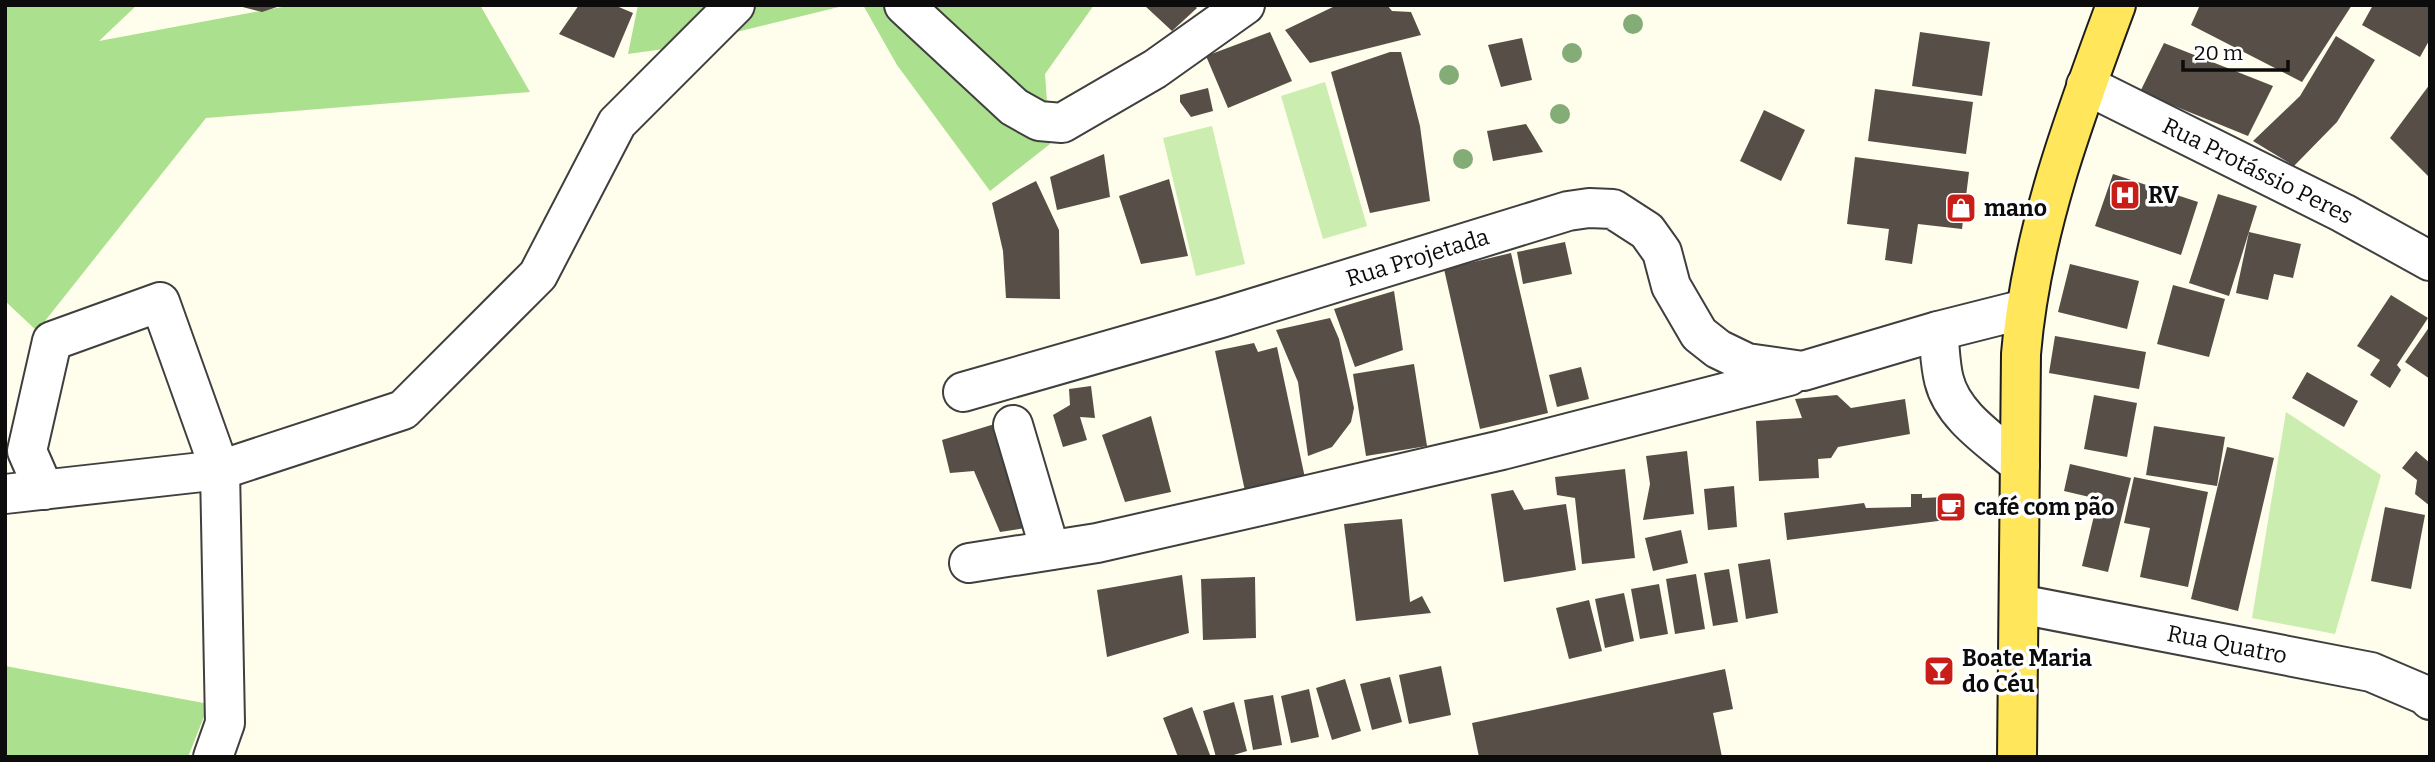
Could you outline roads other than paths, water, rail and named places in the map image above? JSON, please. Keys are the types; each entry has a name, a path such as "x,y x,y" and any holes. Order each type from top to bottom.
{"main road":[{"path":"2017,757 2021,354 2025,309 2063,153 2116,5"}],"street":[{"path":"5,494 220,470 403,410 538,275 617,123 735,5"},
{"path":"904,5 1014,107 1039,121 1062,123 1155,69 1245,5"},
{"name":"Rua Protássio Peres","path":"2086,85 2343,213 2430,261"},
{"name":"Rua Projetada","path":"963,392 1221,318 1568,211 1589,208 1613,209 1647,231 1662,252 1671,286 1699,334 1718,349 1747,363 1803,371"},
{"path":"44,490 27,451 52,341 160,302 220,470 225,723 213,757"},
{"name":"Rua Projetada","path":"969,563 1124,537 1502,450 1779,380 1938,331 2025,309"},
{"path":"1938,331 1944,382 1952,399 1965,418 2020,465"},
{"path":"1013,425 1049,550"},
{"name":"Rua Quatro","path":"2019,604 2371,672 2425,695 2430,700"}],"place":[{"name":"RV","path":"2125,195"},
{"name":"mano","path":"1961,208"},
{"name":"café com pão","path":"1951,507"},
{"name":"Boate Maria do Céu","path":"1939,671"}]}
